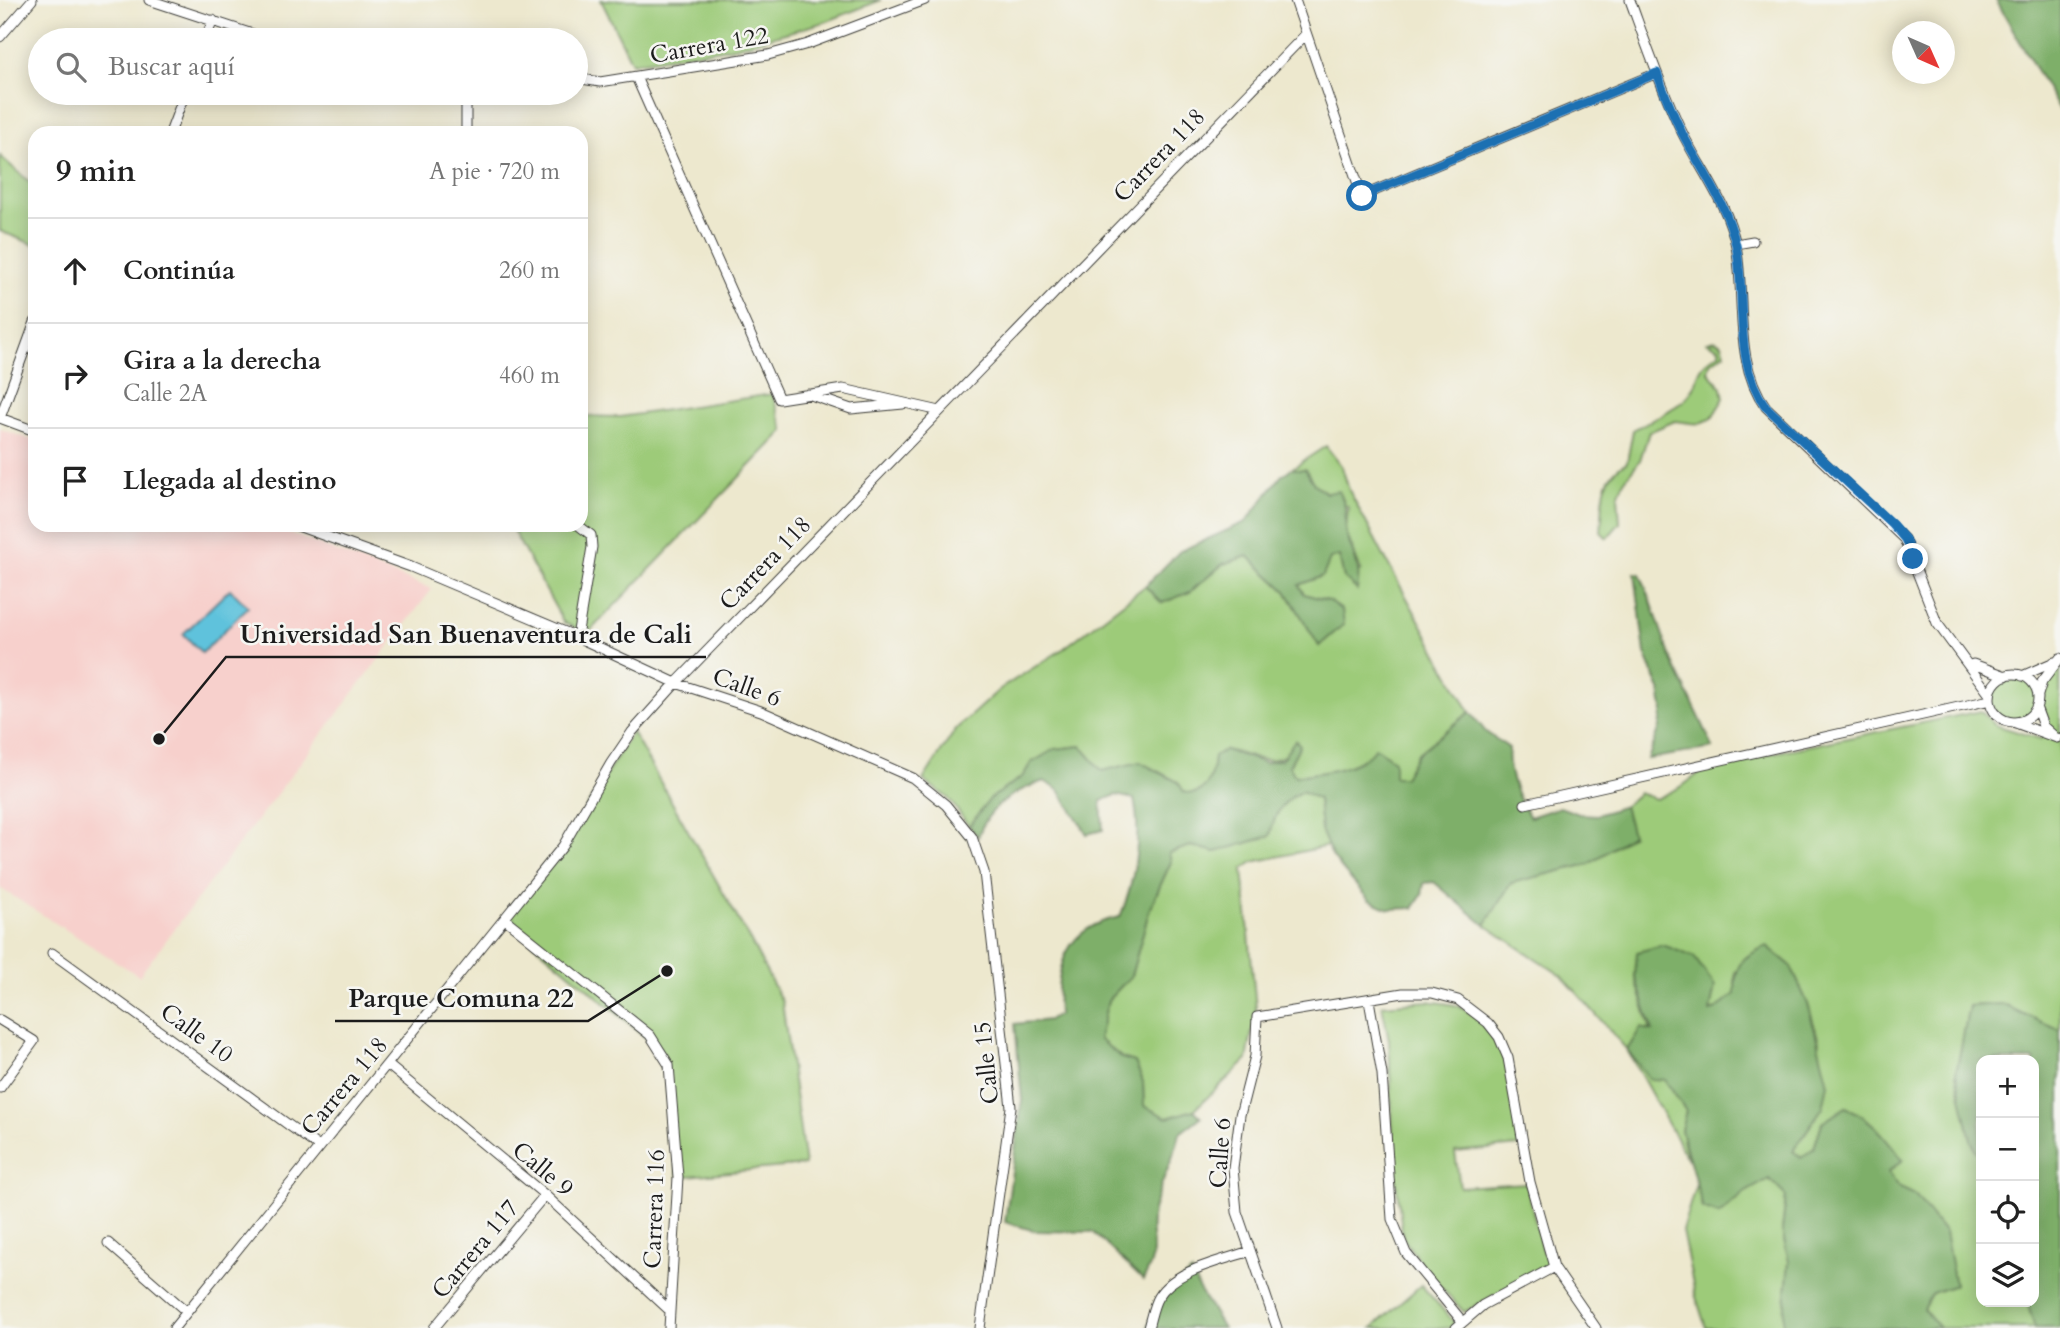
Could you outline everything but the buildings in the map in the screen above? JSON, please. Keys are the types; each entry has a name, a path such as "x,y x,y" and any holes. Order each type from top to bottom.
{"street":[{"path":"0,37 32,0"},
{"path":"149,0 236,28"},
{"name":"Carrera 122","path":"588,80 600,82 636,77 768,55 808,44 925,0"},
{"path":"1295,0 1362,196 1657,73"},
{"path":"1630,0 1682,132 1722,207 1736,244 1746,363 1759,397 1905,539 1937,623 1967,661 2001,718 2058,739"},
{"path":"210,28 213,20"},
{"name":"Carrera 118","path":"174,1328 564,846 611,762 632,732 676,683 1306,34"},
{"path":"636,77 779,399 843,389 911,402 940,411"},
{"path":"173,126 180,105"},
{"path":"466,105 467,126"},
{"path":"1736,244 1753,241"},
{"path":"28,340 0,418 28,428"},
{"path":"807,393 851,409 911,402"},
{"name":"Calle 6","path":"314,532 411,567 577,637 676,683 761,711 877,760 913,778 946,805"},
{"path":"577,637 592,547 591,535 587,532"},
{"path":"1967,661 2007,676 2022,676 2059,659"},
{"path":"2013,722 2030,716 2042,682 2059,659"},
{"path":"1991,701 1996,683 2007,676"},
{"path":"2022,676 2033,684 2043,726 2058,739"},
{"path":"1525,804 1836,733 1991,701"},
{"name":"Calle 15","path":"946,805 972,837 984,872 1011,1107 980,1328"},
{"name":"Carrera 116","path":"505,919 650,1035 669,1065 678,1177 668,1309 669,1328"},
{"name":"Calle 10","path":"52,953 319,1147"},
{"path":"1554,1267 1483,1305 1459,1324 1406,1253 1392,1219 1382,1073 1369,1000 1403,993 1432,993 1458,1000 1488,1023 1499,1037 1508,1058 1530,1182 1554,1267 1596,1328"},
{"name":"Calle 6","path":"1277,1328 1237,1212 1233,1168 1240,1115 1255,1056 1257,1017 1369,1000"},
{"path":"0,1020 34,1041 0,1088"},
{"name":"Calle 9","path":"388,1065 545,1195 668,1309"},
{"name":"Carrera 117","path":"433,1328 545,1195"},
{"path":"108,1243 187,1312"},
{"path":"1148,1328 1157,1298 1167,1286 1178,1278 1250,1251"}],"shaded area":[{"path":"0,429 28,439 28,532 287,532 432,589 139,976 0,888"}],"green space":[{"path":"601,0 881,0 825,22 735,47 632,63"},
{"path":"1996,0 2060,0 2060,111"},
{"path":"0,156 28,181 28,242 0,231"},
{"path":"1714,340 1722,344 1725,353 1710,363 1708,371 1722,388 1724,398 1711,419 1698,424 1675,421 1649,432 1640,460 1624,481 1618,496 1620,523 1607,538 1601,532 1604,492 1611,476 1627,462 1633,430 1685,399 1695,385 1700,370 1719,353 1719,348 1707,342"},
{"path":"772,394 784,431 588,633 564,623 514,532 588,532 588,416 620,417"},
{"path":"1326,446 1342,467 1349,490 1470,712 1417,754 1405,777 1394,777 1375,748 1369,755 1350,766 1295,776 1289,766 1300,745 1271,760 1225,750 1214,757 1207,784 1198,792 1192,793 1184,792 1178,782 1140,762 1102,771 1081,746 1056,749 1031,763 1023,776 990,799 969,826 948,798 923,780 956,729 1000,689 1063,649 1145,586 1162,603 1190,592 1223,564 1248,556 1286,591 1319,646 1344,624 1329,601 1304,594 1298,585 1330,559 1339,556 1344,578 1361,571 1346,532 1348,507 1314,484 1305,469 1291,469"},
{"path":"1291,469 1305,469 1314,484 1326,493 1339,491 1345,505 1347,535 1358,568 1357,590 1344,578 1339,556 1330,559 1323,576 1299,585 1304,594 1329,601 1342,610 1344,624 1319,646 1286,591 1248,556 1223,564 1190,592 1162,603 1145,586 1180,551 1246,522 1282,475"},
{"path":"1635,573 1640,574 1672,660 1713,748 1648,759 1660,727 1663,709 1660,690 1645,653"},
{"path":"2060,669 2060,1030 2001,1004 1969,1006 1956,1074 1971,1140 1976,1150 1976,1307 2029,1307 2035,1328 1939,1328 1923,1309 1932,1293 1955,1285 1945,1233 1915,1195 1900,1188 1887,1171 1903,1160 1822,1123 1814,1148 1801,1158 1793,1151 1806,1130 1819,1041 1808,1004 1790,965 1735,972 1735,994 1717,1009 1709,1011 1710,1005 1635,976 1665,1080 1686,1111 1681,1130 1688,1160 1627,1050 1562,976 1485,925 1511,883 1589,864 1632,835 1624,806 1639,793 1656,799 1681,787 1709,766 1981,711 1995,725 2041,739 2049,722 2043,701 2050,681"},
{"path":"2014,674 2031,681 2038,698 2031,715 2014,722 1997,715 1990,698 1997,681"},
{"path":"1470,712 1486,732 1509,748 1509,765 1514,784 1530,817 1560,807 1579,814 1597,815 1624,806 1632,835 1589,864 1511,883 1485,925 1434,882 1424,883 1422,895 1413,908 1389,909 1369,900 1332,856 1321,830 1318,799 1302,791 1280,809 1270,836 1216,852 1191,846 1169,853 1171,862 1150,908 1131,976 1108,1000 1099,1039 1122,1058 1135,1062 1143,1082 1144,1106 1167,1118 1194,1110 1201,1117 1180,1133 1159,1191 1153,1211 1153,1252 1149,1269 1143,1280 1093,1232 1035,1231 1005,1222 1022,1100 1015,1024 1049,1020 1058,1015 1059,980 1067,951 1075,939 1087,930 1101,922 1120,917 1130,889 1136,859 1137,829 1134,799 1116,795 1101,801 1103,830 1087,834 1059,790 1044,781 1022,790 995,808 982,826 978,837 969,826 990,799 1023,776 1031,763 1055,749 1081,746 1102,771 1140,762 1178,782 1184,792 1192,793 1203,789 1207,784 1214,756 1225,750 1265,763 1282,759 1295,740 1300,745 1289,766 1295,776 1328,772 1350,765 1369,755 1375,747 1394,760 1394,777 1404,777 1417,754"},
{"path":"632,732 750,940 782,1002 805,1165 678,1177 663,1052 505,919 563,846"},
{"path":"1302,791 1318,799 1321,830 1328,846 1253,862 1243,869 1256,1009 1247,1060 1194,1110 1167,1118 1144,1106 1143,1082 1135,1062 1122,1058 1099,1039 1108,1000 1131,976 1150,908 1171,862 1168,853 1191,846 1216,852 1270,836 1280,809"},
{"path":"1663,945 1694,957 1715,986 1710,1011 1717,1009 1735,994 1738,969 1751,954 1767,946 1790,965 1808,1004 1828,1084 1823,1107 1793,1151 1801,1158 1814,1148 1822,1123 1846,1107 1878,1129 1903,1160 1888,1172 1900,1188 1915,1195 1945,1233 1955,1285 1932,1293 1923,1309 1939,1328 1783,1328 1789,1261 1782,1231 1786,1196 1769,1179 1744,1193 1719,1214 1703,1208 1681,1130 1686,1111 1665,1080 1650,1079 1627,1050 1641,1028 1653,1031 1635,976 1637,952"},
{"path":"1428,1001 1460,1007 1477,1017 1500,1048 1511,1087 1519,1146 1455,1152 1460,1187 1526,1183 1542,1250 1550,1264 1464,1312 1430,1276 1403,1238 1394,1164 1389,1040 1382,1005"},
{"path":"2001,1004 2060,1030 2060,1328 2035,1328 2029,1307 2039,1307 2039,1055 1976,1055 1976,1150 1971,1140 1956,1074 1969,1006"},
{"path":"1769,1179 1786,1196 1782,1231 1789,1261 1783,1328 1706,1328 1695,1294 1682,1231 1696,1184 1703,1208 1719,1214 1744,1193"},
{"path":"1192,1272 1198,1288 1223,1328 1148,1328 1157,1298"},
{"path":"1421,1285 1455,1323 1450,1328 1372,1328"}],"water":[{"path":"230,589 248,607 202,653 183,634"}],"place":[{"name":"Universidad San Buenaventura de Cali","path":"159,739"},
{"name":"Parque Comuna 22","path":"667,971"}],"route":[{"path":"1362,196 1657,73 1682,132 1727,218 1736,244 1746,363 1753,386 1766,407 1892,524 1905,539 1913,559"}]}
